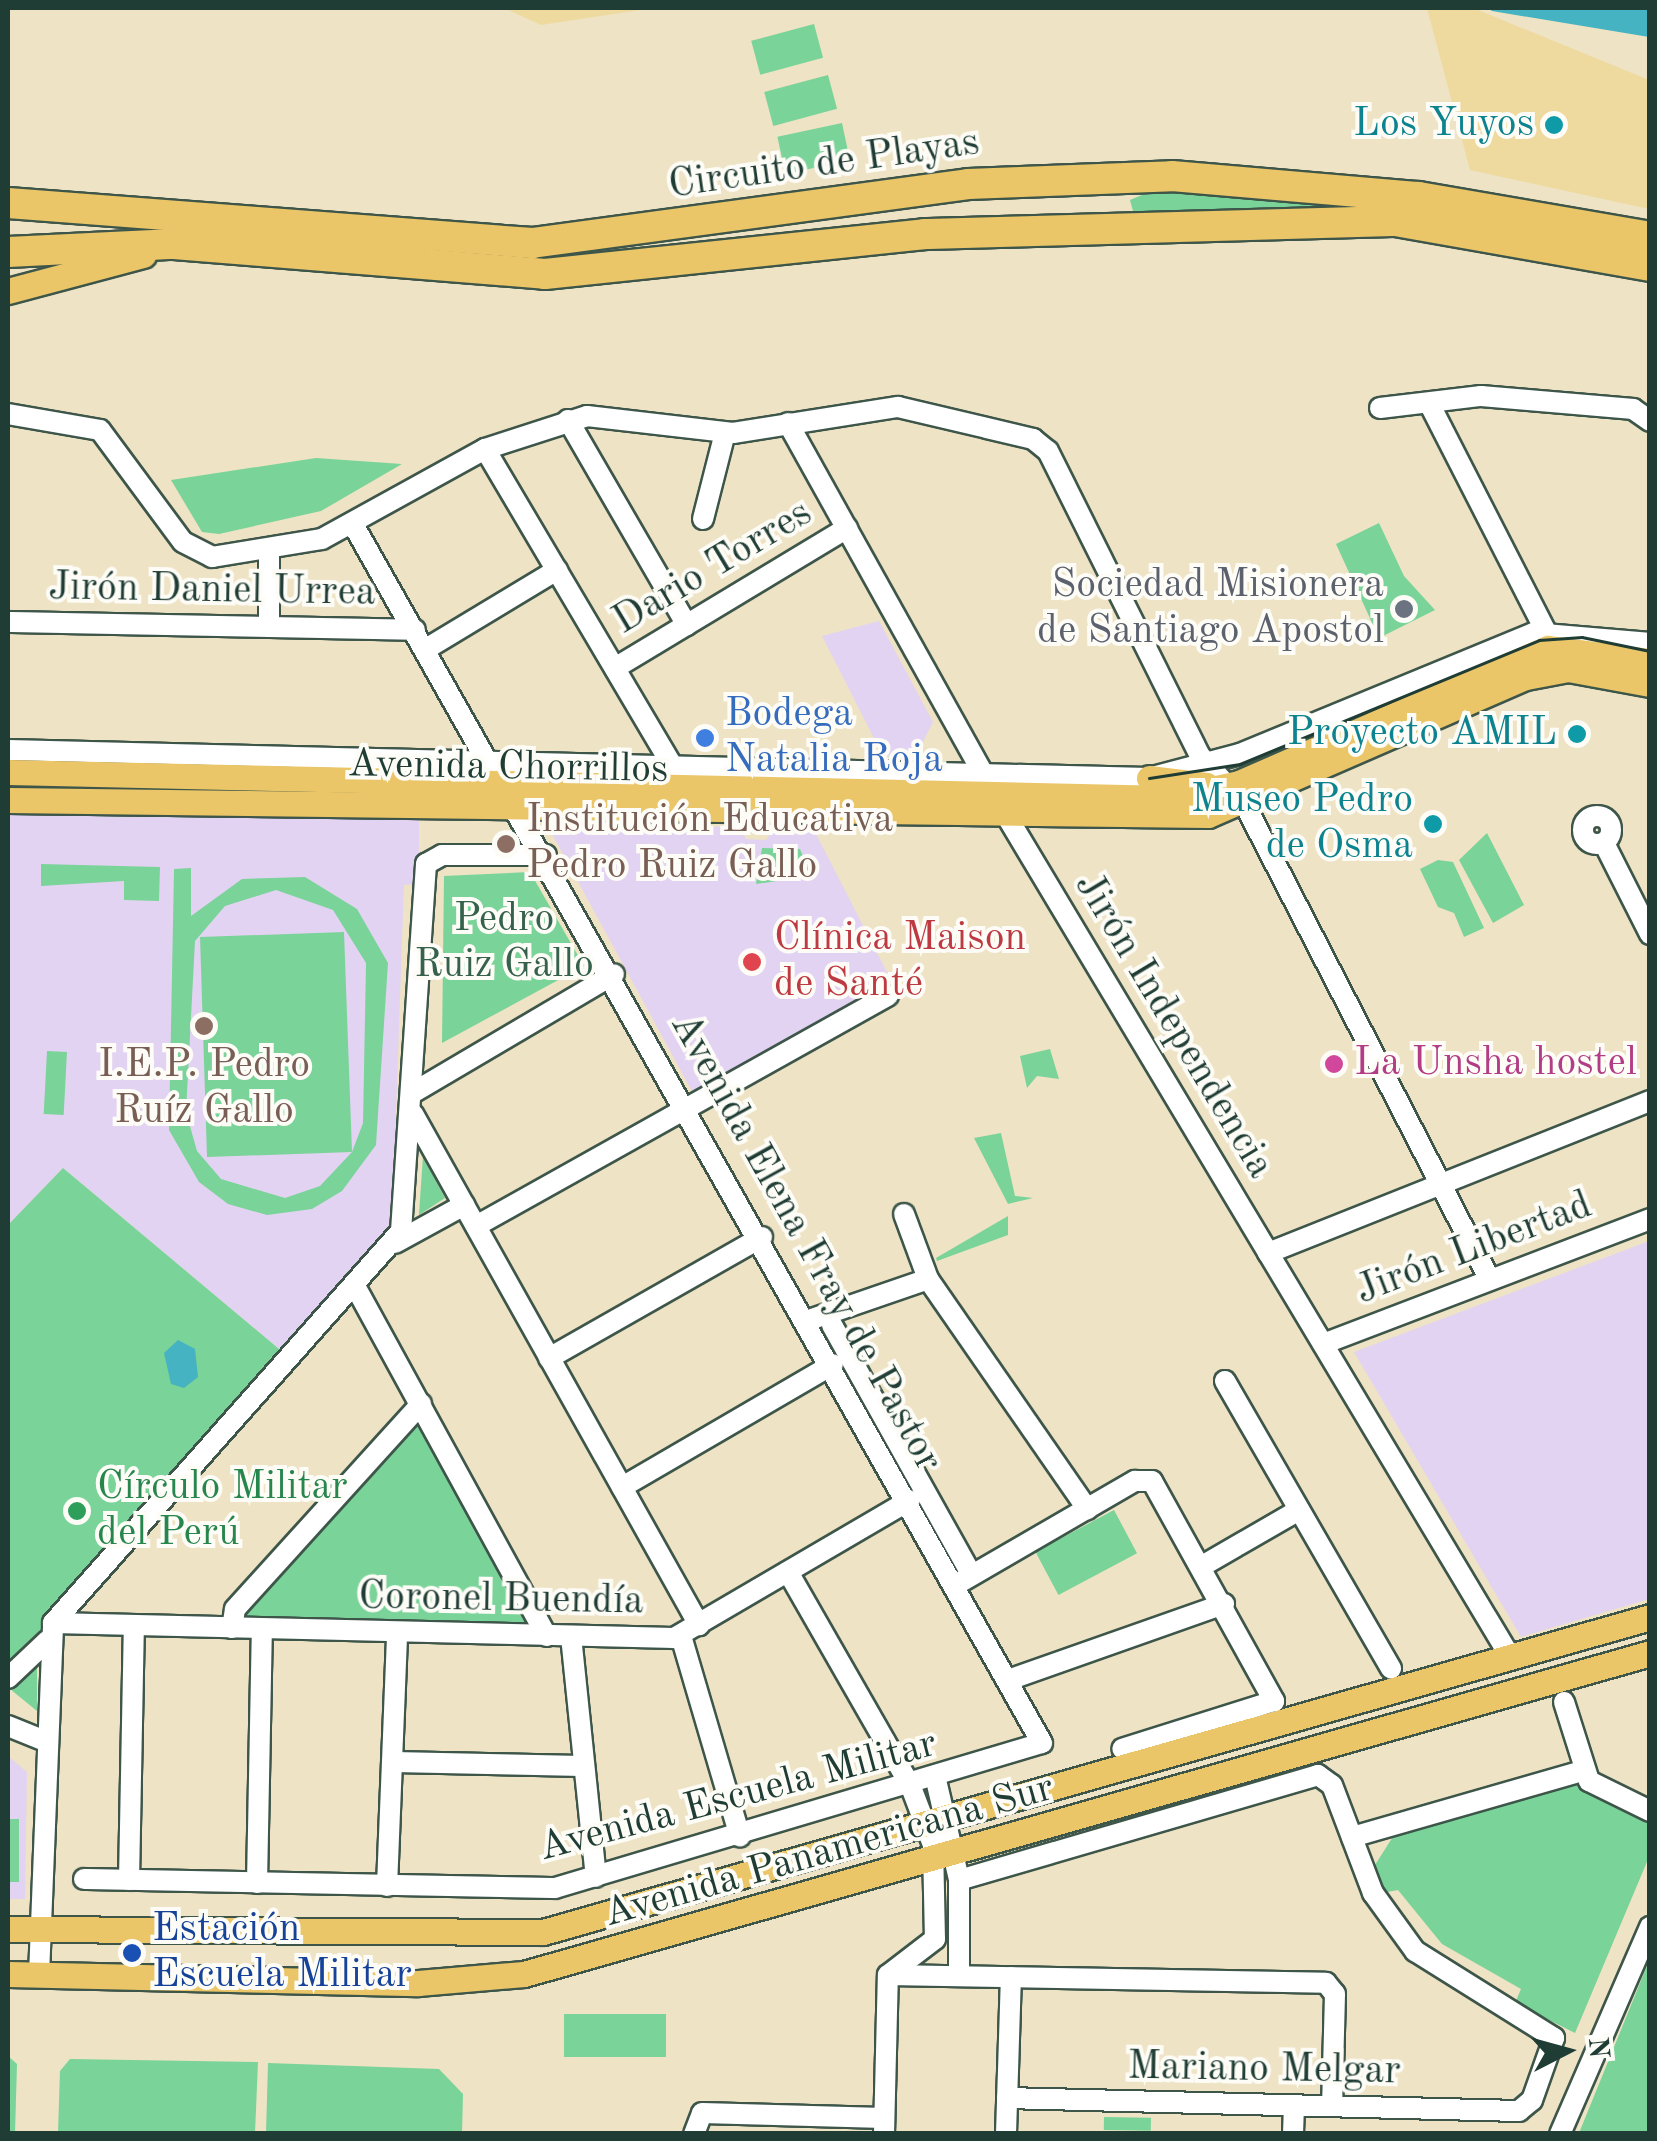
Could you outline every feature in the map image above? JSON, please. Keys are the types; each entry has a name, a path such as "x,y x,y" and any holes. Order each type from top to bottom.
{"highway":[{"name":"Circuito de Playas","path":"8,203 532,243 953,185 1172,176 1403,195 1650,237"},
{"name":"Circuito de Playas","path":"8,252 204,246 545,274 925,234 1396,221 1650,266"}],"main road":[{"path":"8,290 204,246"},
{"path":"994,794 1236,796 1553,649 1650,661"},
{"path":"1553,649 1650,684"},
{"name":"Avenida Chorrillos","path":"8,772 497,770 628,795 677,774 754,799"},
{"path":"1149,778 1236,796"},
{"name":"Avenida Chorrillos","path":"8,800 517,803 628,795 842,801 994,794"},
{"name":"Avenida Panamericana Sur","path":"8,1929 544,1932 937,1825 1650,1617"},
{"name":"Avenida Panamericana Sur","path":"8,1974 418,1983 524,1974 950,1866 1650,1653"}],"street":[{"path":"1380,408 1538,400 1633,409 1650,422"},
{"path":"1430,405 1553,649"},
{"path":"8,414 70,420 110,438 196,552 270,550 353,524 485,449 568,420 724,433 922,408 1012,429 1048,452 1205,764 1236,796 1490,1280"},
{"path":"568,420 687,625"},
{"name":"Jirón Independencia","path":"788,422 994,794 1511,1658"},
{"path":"704,519 724,433"},
{"path":"485,449 677,774"},
{"name":"Avenida Elena Fray de Pastor","path":"353,524 517,803 910,1500 962,1575 1042,1743"},
{"name":"Dario Torres","path":"615,668 847,528"},
{"path":"269,627 270,550"},
{"path":"426,650 556,570"},
{"name":"Jirón Daniel Urrea","path":"8,622 415,630"},
{"path":"994,794 1149,778 1205,764 1553,649 1650,644"},
{"name":"Avenida Chorrillos","path":"8,750 677,774 994,794"},
{"path":"1604,842 1650,934"},
{"path":"394,1244 408,1206 426,864 442,855 546,855"},
{"path":"413,1102 614,974"},
{"path":"476,1226 888,996"},
{"path":"413,1102 464,1205 622,1487 690,1631 740,1836"},
{"path":"1268,1253 1650,1102"},
{"path":"8,1678 394,1244 464,1205"},
{"path":"904,1214 928,1280 1087,1509"},
{"name":"Jirón Libertad","path":"1323,1344 1650,1220"},
{"path":"549,1358 762,1237"},
{"path":"809,1320 928,1280"},
{"path":"355,1286 547,1636"},
{"path":"832,1325 962,1575 1148,1479 1272,1686 1270,1706 1122,1749"},
{"path":"622,1487 833,1364"},
{"path":"1225,1382 1391,1669"},
{"path":"232,1628 235,1609 422,1404"},
{"name":"Coronel Buendía","path":"51,1631 134,1626 547,1636 690,1631 910,1500"},
{"path":"1202,1566 1299,1510"},
{"path":"788,1572 911,1787 937,1825"},
{"path":"1011,1679 1224,1604"},
{"path":"129,1880 134,1626"},
{"path":"257,1883 262,1629"},
{"path":"39,1975 51,1631"},
{"path":"387,1886 397,1632"},
{"path":"571,1636 596,1878"},
{"path":"1564,1702 1582,1771 1600,1790 1650,1811"},
{"path":"8,1726 45,1741"},
{"name":"Avenida Escuela Militar","path":"84,1879 540,1889 596,1878 936,1780 1042,1743"},
{"path":"392,1762 584,1766"},
{"path":"950,1866 1318,1775 1332,1785 1352,1837 1582,1771"},
{"path":"936,1780 937,1825 950,1866 959,1976"},
{"name":"Mariano Melgar","path":"1007,2098 1519,2111 1532,2100 1553,2033 1415,1951 1378,1904 1352,1837"},
{"path":"888,1975 935,1939 950,1866"},
{"path":"1560,2134 1650,1928"},
{"path":"888,1975 1326,1983 1335,1994 1332,2106"},
{"path":"694,2134 702,2113 782,2124 884,2126 888,1975"},
{"path":"1006,2134 1010,1977"},
{"path":"1293,2134 1294,2105"},
{"path":"1486,2134 1487,2110"}],"shaded area":[{"path":"879,621 933,722 915,758 883,756 822,636"},
{"name":"I.E.P. Pedro Ruíz Gallo","path":"8,806 419,820 419,884 404,885 392,1226 285,1354 63,1168 8,1225"},
{"name":"Clínica Maison de Santé","path":"546,823 740,827 746,839 766,840 775,827 813,828 892,982 693,1093"},
{"path":"1649,1241 1649,1599 1521,1637 1354,1352"},
{"path":"8,1756 27,1772 25,1899 8,1899"}],"green space":[{"path":"814,24 823,58 760,75 751,41"},
{"path":"828,75 837,109 773,126 764,92"},
{"path":"842,123 850,160 785,174 777,137"},
{"path":"1161,187 1424,212 1133,211 1130,200"},
{"path":"316,458 402,464 321,511 219,534 202,532 171,480"},
{"path":"1379,523 1404,576 1435,610 1379,638 1336,544"},
{"path":"1487,833 1524,905 1493,923 1459,860"},
{"path":"762,848 800,849 811,876 756,884"},
{"path":"1438,860 1453,862 1484,928 1464,937 1454,913 1438,907 1420,869"},
{"path":"41,864 160,867 159,901 124,900 124,881 41,886"},
{"path":"191,868 191,916 242,879 305,877 357,909 388,963 376,1145 342,1191 312,1209 267,1215 228,1204 199,1182 169,1130 174,869","holes":["276,890 333,910 366,963 363,1123 352,1152 320,1186 285,1198 221,1179 197,1151 186,1112 195,941 225,906"]},
{"name":"Pedro Ruiz Gallo","path":"530,872 584,966 442,1043 444,876"},
{"path":"344,932 352,1152 207,1157 200,937"},
{"path":"1050,1049 1059,1079 1037,1076 1027,1088 1020,1056"},
{"path":"47,1051 67,1052 64,1115 44,1114"},
{"path":"1001,1133 1015,1196 1033,1198 1008,1204 974,1138"},
{"path":"423,1156 445,1198 419,1215 419,1214"},
{"name":"Círculo Militar del Perú","path":"63,1168 285,1354 8,1668 8,1225"},
{"path":"1008,1216 1008,1235 937,1261 936,1258"},
{"path":"419,1421 533,1619 528,1626 247,1618 244,1610"},
{"path":"1114,1510 1137,1553 1058,1595 1035,1552"},
{"path":"37,1658 37,1711 10,1689"},
{"path":"1580,1781 1649,1822 1649,1857 1575,2033 1515,2003 1521,1989 1442,1944 1398,1890 1382,1893 1375,1865 1394,1835"},
{"path":"8,1819 19,1819 19,1882 8,1882"},
{"path":"1649,1961 1649,2133 1579,2133"},
{"path":"564,2014 666,2014 666,2057 564,2057"},
{"path":"8,2056 17,2064 15,2133 8,2133"},
{"path":"70,2059 258,2062 255,2133 58,2133 60,2071"},
{"path":"268,2063 439,2069 463,2094 462,2133 266,2133"},
{"path":"1104,2117 1151,2118 1151,2131 1104,2130"}],"sand":[{"path":"504,8 653,8 541,25"},
{"name":"Los Yuyos","path":"1427,8 1473,8 1649,80 1649,209 1470,170"}],"water":[{"path":"1488,8 1649,8 1649,37 1492,11"},
{"path":"178,1340 195,1349 198,1377 184,1388 171,1384 164,1353"}],"tram line":[{"path":"1149,778 1240,764 1539,640 1582,637 1650,651"}],"place":[{"name":"Los Yuyos","path":"1554,125"},
{"name":"Sociedad Misionera de Santiago Apostol","path":"1404,609"},
{"name":"Proyecto AMIL","path":"1577,734"},
{"name":"Bodega Natalia Roja","path":"705,738"},
{"name":"Museo Pedro de Osma","path":"1433,824"},
{"name":"Institución Educativa Pedro Ruiz Gallo","path":"506,844"},
{"name":"Clínica Maison de Santé","path":"752,962"},
{"name":"I.E.P. Pedro Ruíz Gallo","path":"204,1026"},
{"name":"La Unsha hostel","path":"1334,1064"},
{"name":"Círculo Militar del Perú","path":"77,1511"},
{"name":"Estación Escuela Militar","path":"132,1953"}]}
